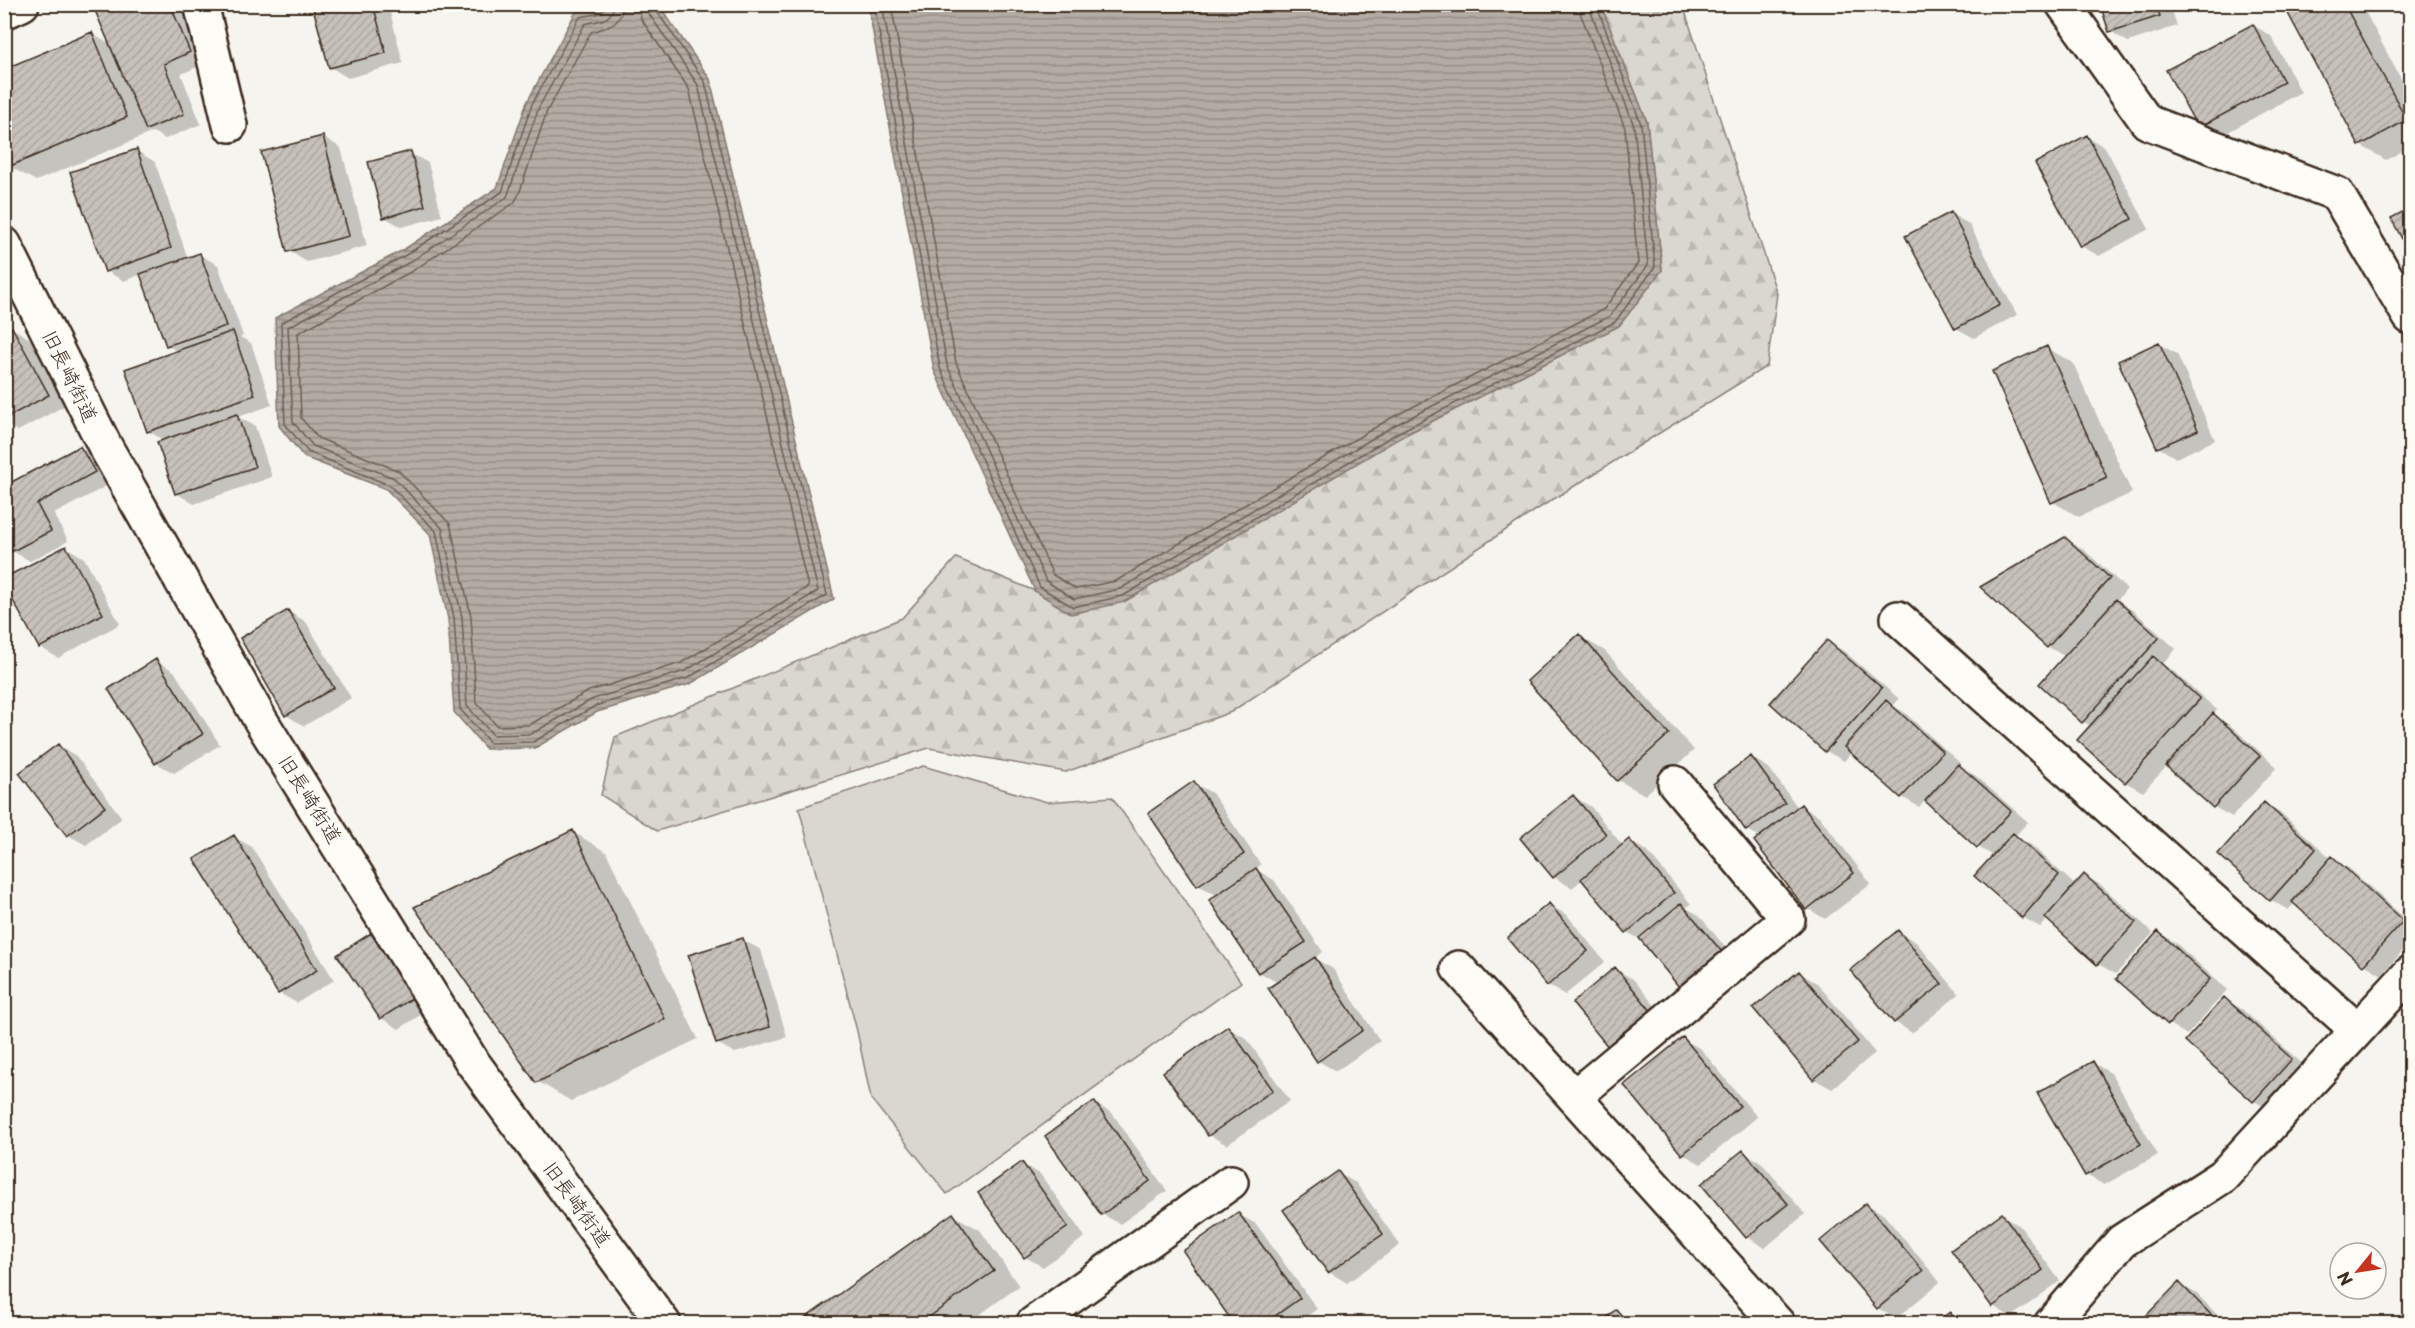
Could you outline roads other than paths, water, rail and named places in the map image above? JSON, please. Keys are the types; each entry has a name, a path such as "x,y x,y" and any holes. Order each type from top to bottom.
{"street":[{"path":"4,12 22,4"},
{"path":"201,4 230,125"},
{"path":"2063,4 2147,122 2337,194 2410,317"},
{"name":"旧長崎街道","path":"4,244 105,446 261,721 471,1060 664,1323"},
{"path":"1899,618 2357,1030"},
{"path":"1574,1097 1788,919 1675,783"},
{"path":"1458,968 1778,1323"},
{"path":"2051,1323 2122,1241 2223,1176 2410,973"},
{"path":"1033,1323 1231,1182"}],"water":[{"path":"622,4 659,5 710,79 834,599 690,684 597,712 535,748 486,749 454,712 448,619 430,534 386,489 304,457 279,426 275,318 403,250 497,188 527,102 577,10"},
{"path":"868,5 1601,5 1647,122 1662,270 1619,326 1401,437 1124,602 1071,614 1035,591 934,370"}]}
